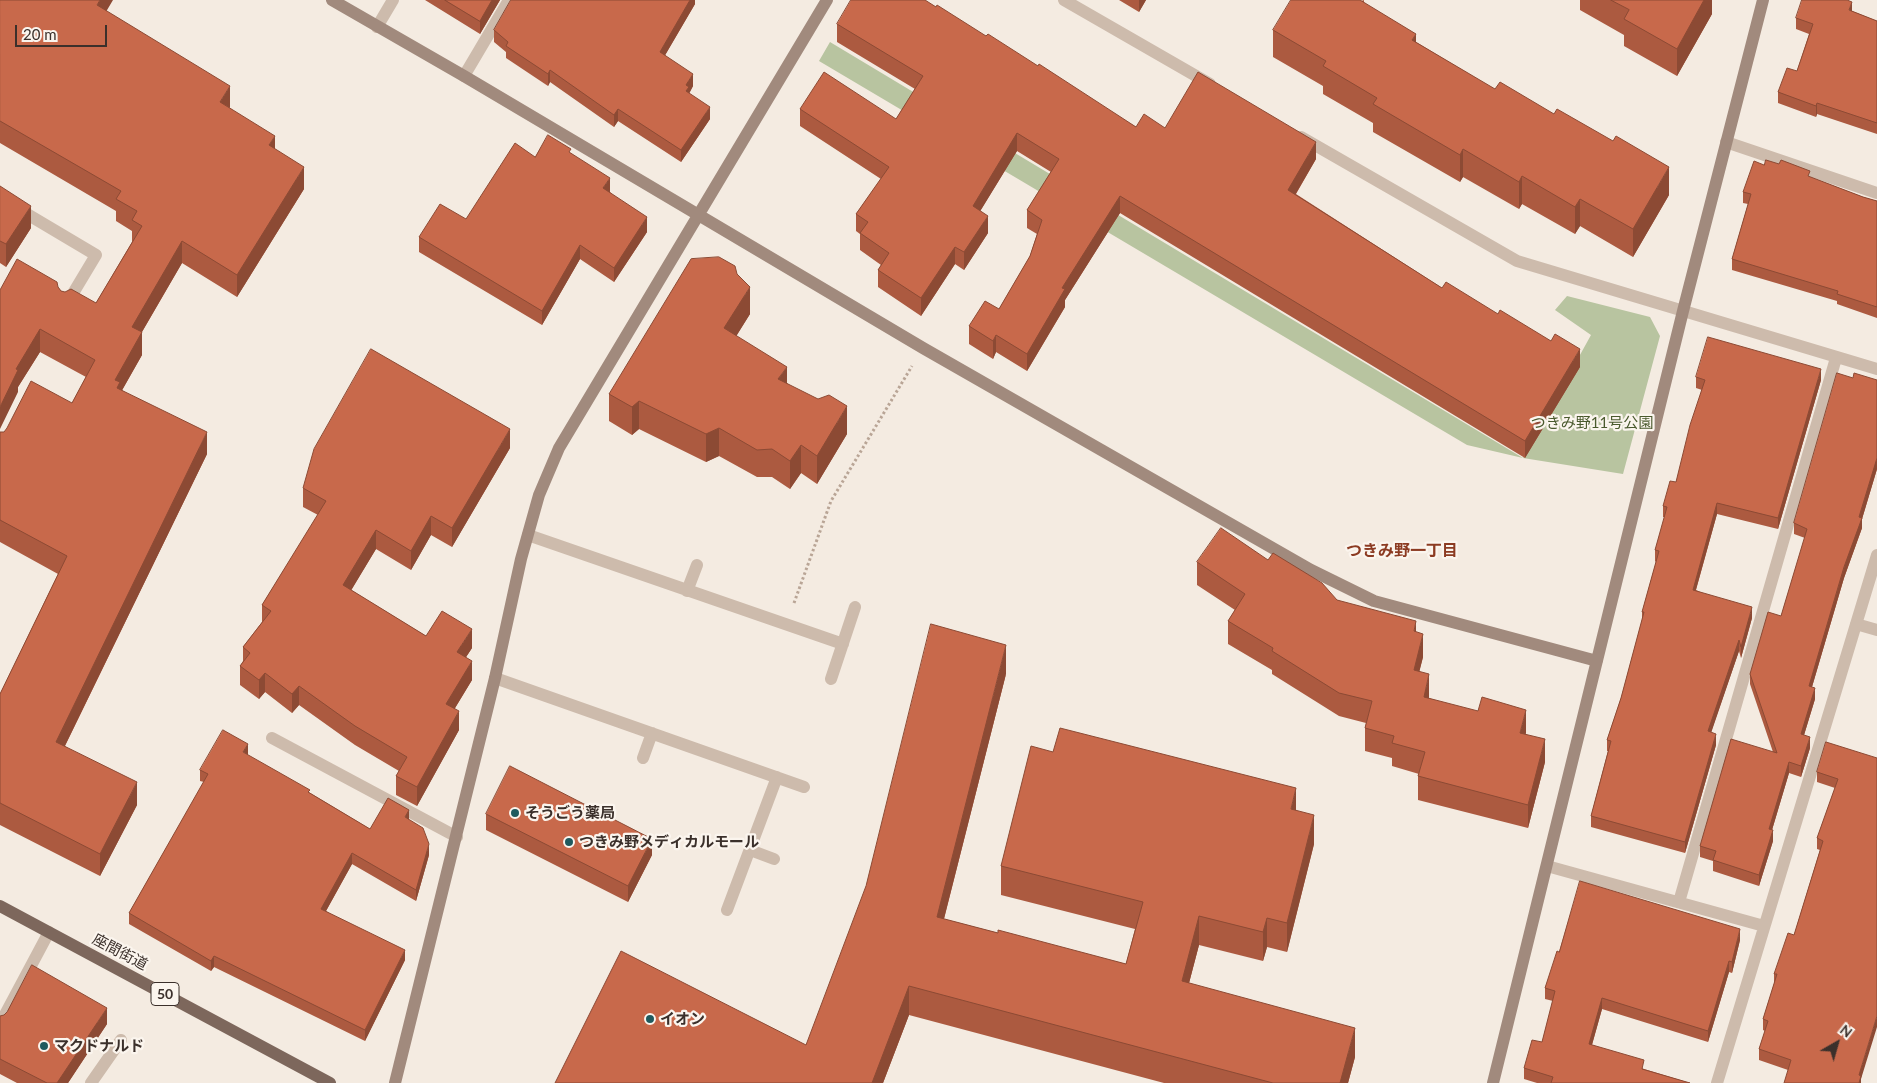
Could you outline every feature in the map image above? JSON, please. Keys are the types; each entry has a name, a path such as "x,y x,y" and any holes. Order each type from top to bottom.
{"main road":[{"name":"座間街道","path":"0,906 330,1083"}],"street":[{"path":"332,0 923,348 1311,570 1374,601 1596,661"},
{"path":"377,27 393,0"},
{"path":"464,76 509,0"},
{"path":"395,1083 457,837 539,495 559,448 827,0"},
{"path":"1064,0 1218,89"},
{"path":"1493,1083 1683,311 1763,0"},
{"path":"1286,128 1517,262 1877,369"},
{"path":"1726,142 1877,193"},
{"path":"0,198 96,254 65,306"},
{"path":"1679,902 1836,358"},
{"path":"528,536 843,644"},
{"path":"1717,1083 1877,555"},
{"path":"687,591 697,564"},
{"path":"831,679 855,607"},
{"path":"1856,624 1877,630"},
{"path":"495,678 804,786"},
{"path":"643,758 652,733"},
{"path":"272,738 457,837"},
{"path":"727,910 777,777"},
{"path":"750,850 774,860"},
{"path":"1547,866 1764,926"},
{"path":"0,1024 49,932"},
{"path":"91,1083 121,1040"}],"path":[{"path":"786,625 831,501 923,348"}],"green space":[{"path":"830,42 1523,458 1467,445 819,61"},
{"name":"つきみ野11号公園","path":"1567,296 1650,317 1660,336 1623,474 1523,458 1591,335 1555,310"}],"building":[{"path":"0,0 100,0 97,5 230,86 220,102 275,136 269,145 304,167 237,275 182,241 132,327 142,332 115,380 120,382 117,388 207,432 56,742 137,782 100,854 0,803 0,694 67,556 0,520 0,432 4,432 7,428 31,381 72,403 95,360 40,329 16,369 18,370 0,407 0,290 17,259 57,282 61,291 65,292 71,289 96,303 142,226 132,220 137,211 116,199 121,191 0,121"},
{"path":"445,0 492,0 480,21"},
{"path":"511,0 690,0 660,52 693,74 686,85 689,87 686,91 710,107 681,150 618,109 614,115 550,70 548,74 506,46 508,42 494,30"},
{"path":"851,0 925,0 936,7 937,5 986,36 988,34 1038,66 1039,64 1136,127 1144,114 1165,128 1198,72 1316,142 1288,190 1442,288 1446,282 1498,314 1500,310 1551,341 1555,334 1580,349 1525,441 1120,196 1062,288 1065,289 1027,354 996,335 993,341 969,326 985,301 999,309 1030,256 1042,220 1027,210 1059,159 1017,133 973,206 988,216 964,252 955,247 921,298 878,270 889,253 860,233 868,222 856,214 889,167 800,109 824,72 896,119 923,76 837,24"},
{"path":"1291,0 1360,0 1416,34 1412,40 1495,89 1500,82 1554,114 1557,109 1613,141 1616,136 1669,167 1633,229 1580,199 1575,207 1522,176 1519,182 1463,149 1460,155 1373,104 1377,98 1323,66 1326,61 1273,30"},
{"path":"1611,0 1704,0 1677,49 1624,19 1629,10"},
{"path":"1802,0 1847,0 1852,2 1849,10 1877,21 1877,123 1817,103 1816,106 1778,92 1787,68 1797,71 1813,24 1796,18"},
{"path":"548,135 571,149 569,152 610,178 603,188 647,217 614,268 580,245 542,311 419,237 440,204 466,219 515,143 535,157"},
{"path":"1766,160 1779,164 1781,160 1810,171 1808,176 1877,201 1877,307 1837,294 1838,291 1732,259 1751,194 1743,192 1754,161 1764,165"},
{"path":"0,186 31,206 6,244 0,241"},
{"path":"719,257 735,266 737,274 750,287 724,328 787,367 778,379 818,399 829,395 847,406 817,456 801,445 790,461 772,449 757,450 719,428 706,434 639,401 632,407 609,394 691,259"},
{"path":"1708,337 1821,369 1778,518 1717,503 1693,590 1752,607 1741,647 1739,640 1708,731 1716,734 1685,842 1591,816 1611,741 1607,740 1621,698 1659,551 1655,550 1667,507 1663,506 1670,481 1676,482 1690,425 1705,380 1696,377"},
{"path":"371,349 510,429 452,528 431,516 411,551 376,530 343,585 426,636 442,611 472,629 457,652 472,661 446,704 459,711 417,787 396,776 407,757 355,726 299,686 292,694 265,673 259,680 240,666 250,653 243,647 271,611 262,605 326,501 303,488 314,449"},
{"path":"1837,373 1853,378 1854,373 1877,380 1877,458 1859,517 1862,518 1844,567 1809,686 1815,688 1801,734 1810,737 1801,766 1789,762 1769,829 1773,830 1759,875 1713,860 1716,851 1700,846 1731,739 1777,753 1750,674 1768,612 1781,616 1807,529 1794,523"},
{"path":"1221,528 1268,560 1273,553 1322,583 1337,600 1416,621 1414,631 1423,634 1414,670 1429,674 1424,697 1478,711 1482,697 1526,710 1520,733 1545,739 1528,805 1418,776 1425,752 1392,743 1394,736 1365,728 1372,701 1339,693 1272,651 1273,648 1228,621 1245,594 1197,562"},
{"path":"931,624 1006,645 937,917 998,933 998,930 1126,964 1143,902 1001,866 1031,746 1053,752 1060,728 1296,788 1291,809 1314,815 1287,923 1267,918 1263,932 1199,916 1182,981 1355,1028 1340,1083 1273,1083 909,986 872,1083 555,1083 621,951 806,1045 866,886"},
{"path":"223,730 248,744 243,752 310,790 308,792 370,829 388,798 409,810 405,817 423,828 429,844 416,890 352,853 321,909 405,950 365,1030 214,956 211,961 129,913 208,774 200,770"},
{"path":"1826,742 1877,758 1877,1016 1859,1075 1861,1076 1859,1083 1784,1083 1791,1060 1759,1049 1768,1021 1763,1019 1777,974 1774,974 1788,933 1794,935 1823,841 1817,838 1838,779 1817,772"},
{"name":"つきみ野メディカルモール","path":"510,766 652,839 628,886 486,814"},
{"path":"1580,881 1740,929 1732,962 1729,961 1708,1031 1602,998 1589,1044 1644,1060 1642,1069 1690,1083 1551,1083 1553,1077 1524,1068 1532,1040 1542,1042 1555,991 1545,988 1557,951 1559,952"},
{"path":"32,965 107,1008 57,1083 47,1083 0,1059 0,1016 7,1012"}],"place":[{"name":"そうごう薬局","path":"515,813"},
{"name":"つきみ野メディカルモール","path":"569,842"},
{"name":"イオン","path":"650,1019"},
{"name":"マクドナルド","path":"44,1046"}],"district":[{"name":"つきみ野一丁目","path":"1402,551"}]}
